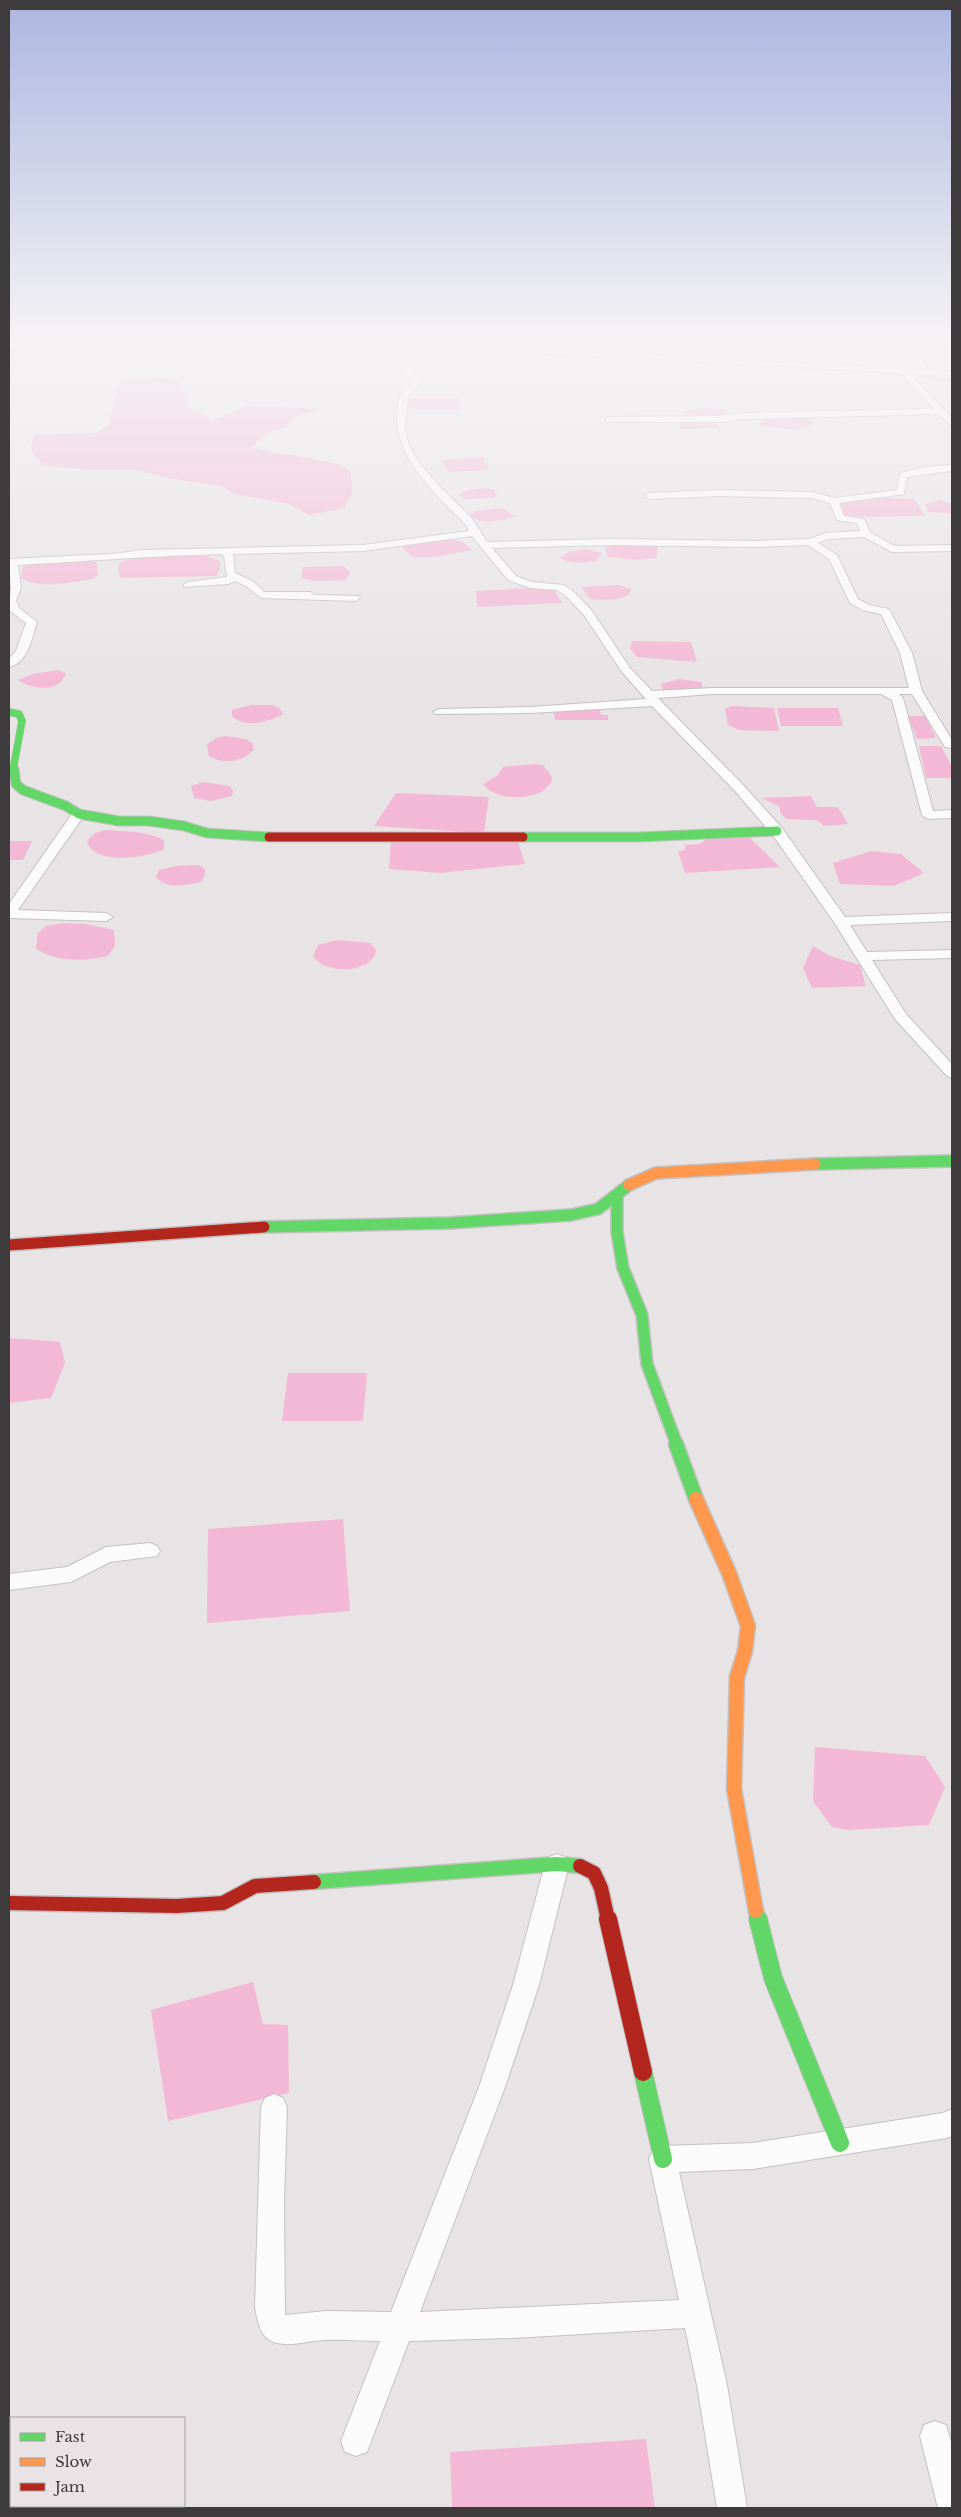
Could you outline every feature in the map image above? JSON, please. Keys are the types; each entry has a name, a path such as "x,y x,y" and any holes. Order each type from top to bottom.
{"street":[{"path":"414,462 428,476 451,505 472,525 474,533 512,578 530,585 560,587 572,595 599,628 626,670 732,781 777,832 841,921 900,1016 952,1073"},
{"path":"649,496 719,493 812,495 834,500 870,498 901,492 903,475 926,470 952,468"},
{"path":"834,500 840,518 861,521 866,534"},
{"path":"9,664 22,653 32,622 14,610 11,600 16,588 11,562 112,557 143,553 226,553 386,547 402,542 474,533"},
{"path":"486,545 610,542 707,544 810,542 826,536 866,534 892,549 952,548"},
{"path":"810,542 834,557 854,601 866,608 885,611 906,653 916,692 949,744 952,744"},
{"path":"226,553 229,555 230,575 250,584 261,595 310,595 312,598 355,598"},
{"path":"188,585 228,581 236,577"},
{"path":"439,712 530,710 720,691 916,692"},
{"path":"883,692 897,698 928,814 952,814"},
{"path":"9,712 19,714 22,721 13,773 16,784 23,790 66,806 79,814 184,826 207,833 230,836 639,837 777,832"},
{"path":"9,914 79,814"},
{"path":"9,914 106,917"},
{"path":"841,921 952,917"},
{"path":"861,956 952,954"},
{"path":"9,1245 232,1228 449,1223 571,1215 598,1210 617,1197 628,1185 656,1173 848,1162 952,1161"},
{"path":"617,1197 617,1232 623,1268 642,1315 647,1364 677,1442 701,1513 729,1573 748,1626 745,1651 737,1677 734,1788 751,1891 773,1978 840,2143"},
{"path":"9,1582 71,1574 106,1555 150,1551"},
{"path":"356,2440 492,2087 526,1985 557,1864"},
{"path":"9,1903 177,1906 223,1903 255,1886 557,1864 581,1865 596,1873 663,2159 712,2385 732,2508"},
{"path":"274,2107 270,2202 269,2307 272,2321 277,2328 329,2325 399,2328 696,2313"},
{"path":"663,2159 753,2156 947,2125 952,2122"},
{"path":"935,2436 952,2506"}],"shaded area":[{"path":"41,462 331,462 339,464 351,472 352,494 344,508 309,515 289,504 235,494 221,486 168,478 138,470 87,470 43,465"},
{"path":"486,462 489,470 449,472 443,463"},
{"path":"493,489 497,495 494,498 465,499 459,495 467,490"},
{"path":"884,498 915,499 925,516 843,517 838,501"},
{"path":"940,500 952,504 952,513 928,512 925,504"},
{"path":"502,508 515,516 486,522 469,516 476,511"},
{"path":"450,539 463,542 472,550 435,557 412,557 401,546 407,542"},
{"path":"646,544 658,547 656,558 639,560 608,557 605,548 616,545"},
{"path":"586,549 602,553 596,561 573,562 560,558 568,552"},
{"path":"206,556 220,561 220,569 216,576 120,578 118,569 120,562 139,557"},
{"path":"94,560 97,565 98,575 93,579 66,583 38,584 21,578 23,566"},
{"path":"344,566 350,573 346,580 314,581 301,578 303,567"},
{"path":"619,585 631,589 631,592 623,597 612,600 590,599 581,587"},
{"path":"533,588 554,589 562,603 477,607 476,591"},
{"path":"632,641 691,642 697,662 637,657 630,648"},
{"path":"58,670 66,673 58,684 52,687 31,686 18,680 33,674"},
{"path":"679,679 702,682 702,690 664,692 661,684"},
{"path":"251,705 272,705 279,708 283,714 271,720 257,723 243,722 232,716 232,710"},
{"path":"732,706 774,708 779,731 739,730 728,725 725,709"},
{"path":"603,708 600,711 601,715 608,715 608,720 555,720 554,710"},
{"path":"777,708 838,708 843,726 781,726"},
{"path":"908,716 925,716 936,738 917,739"},
{"path":"226,736 246,739 252,743 254,750 238,760 232,761 220,761 209,756 207,744 218,737"},
{"path":"919,746 941,746 952,767 952,778 926,778"},
{"path":"543,765 552,777 551,783 540,792 524,797 508,797 494,793 483,784 497,776 503,767"},
{"path":"203,782 230,786 233,791 232,796 211,801 194,798 191,786"},
{"path":"396,793 489,797 484,833 374,826"},
{"path":"811,796 817,807 838,807 848,824 824,826 817,820 786,819 780,812 780,807 762,798"},
{"path":"105,830 149,834 164,840 164,849 146,855 121,858 99,854 91,849 87,841 95,833"},
{"path":"747,835 780,867 685,873 678,852 685,850 685,845 700,844 706,839"},
{"path":"517,839 525,864 440,873 389,869 391,840"},
{"path":"9,841 32,841 23,860 9,860"},
{"path":"871,851 901,854 924,873 894,886 840,884 833,863"},
{"path":"199,865 205,869 205,875 201,882 177,886 166,884 156,877 159,870 176,866"},
{"path":"64,923 85,924 114,930 115,946 108,956 81,960 52,956 36,948 38,933 46,926"},
{"path":"337,940 370,943 376,950 373,958 366,964 348,969 337,969 327,966 313,956 318,945"},
{"path":"813,946 830,956 860,965 866,986 812,988 803,968"},
{"path":"9,1338 60,1342 65,1363 51,1398 9,1403"},
{"path":"288,1373 367,1373 363,1421 282,1421"},
{"path":"343,1519 350,1611 207,1623 208,1529"},
{"path":"815,1747 925,1756 945,1787 929,1825 849,1830 832,1827 813,1801"},
{"path":"253,1982 263,2024 288,2025 289,2093 168,2121 151,2010"},
{"path":"646,2439 655,2508 440,2508 452,2507 450,2452"}],"traffic: fast":[{"path":"9,712 19,714 22,721 13,773 16,784 23,790 66,806 79,814 119,821 149,821 184,826 207,833 269,837"},
{"path":"523,837 639,837 777,831"},
{"path":"815,1164 952,1161"},
{"path":"264,1227 449,1223 571,1215 598,1209 629,1185"},
{"path":"617,1197 617,1232 623,1268 642,1315 647,1364 696,1499"},
{"path":"314,1882 557,1864 580,1866"},
{"path":"756,1911 773,1978 840,2143"},
{"path":"643,2072 663,2159"}],"traffic: slow":[{"path":"629,1185 656,1173 815,1164"},
{"path":"696,1499 729,1573 748,1626 745,1651 737,1677 734,1789 756,1911"}],"traffic: jam":[{"path":"269,837 523,837"},
{"path":"9,1245 264,1227"},
{"path":"580,1866 594,1873 601,1888 643,2072"},
{"path":"9,1903 177,1906 223,1903 255,1886 314,1882"}]}
